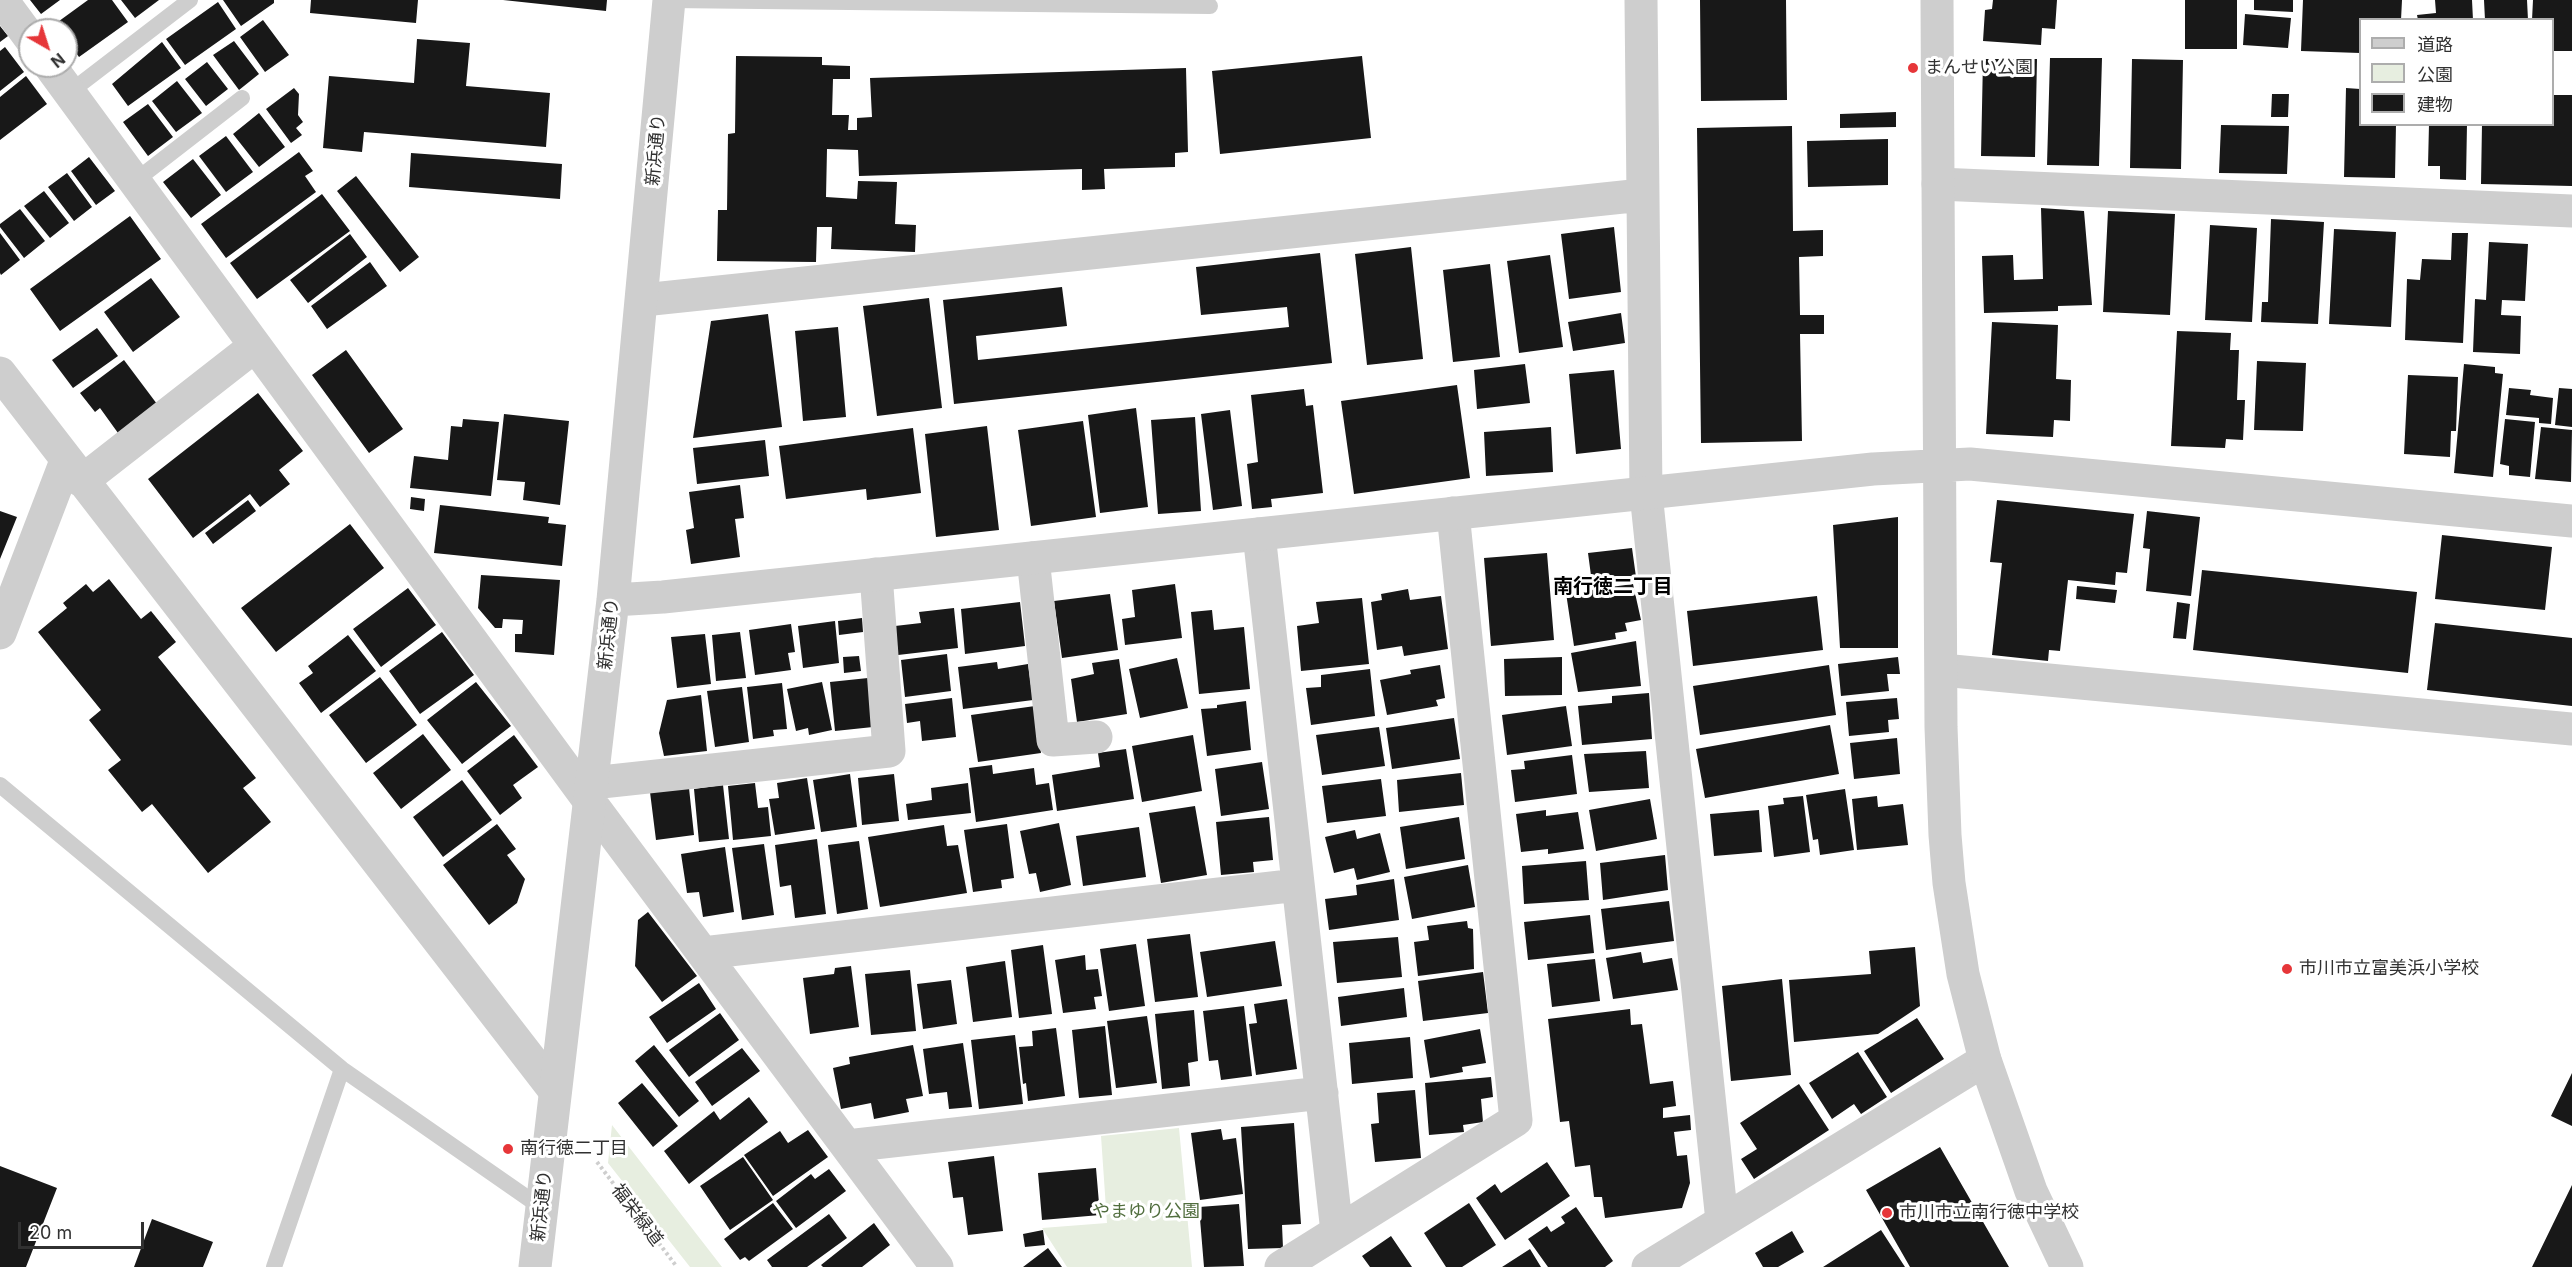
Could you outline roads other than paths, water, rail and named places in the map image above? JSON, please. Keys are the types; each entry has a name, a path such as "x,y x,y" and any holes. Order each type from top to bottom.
{"street":[{"path":"2,0 18,22"},
{"name":"新浜通り","path":"535,1267 613,600 643,300 669,0"},
{"path":"1641,0 1646,493 1722,1221"},
{"path":"1937,0 1942,783 1949,883 1963,974 1985,1060 2031,1191 2067,1267"},
{"path":"59,78 255,346 591,793 703,953 937,1267"},
{"path":"1938,184 2572,211"},
{"path":"643,300 1642,195"},
{"path":"0,633 74,471 255,346"},
{"path":"0,373 555,1091"},
{"path":"613,600 1873,469 1940,465 1970,464 2572,521"},
{"path":"1281,1267 1516,1120 1454,513"},
{"path":"1259,534 1337,1232"},
{"path":"1033,558 1053,740 1096,736"},
{"path":"591,793 889,750 876,574"},
{"path":"1942,670 2572,729"},
{"path":"703,953 1298,885"},
{"path":"1648,1267 1985,1060"},
{"path":"847,1146 1322,1093"}],"lane":[{"path":"69,92 189,0"},
{"path":"669,0 1210,6"},
{"path":"135,181 242,98"},
{"path":"0,785 342,1069 542,1208"},
{"path":"274,1267 342,1069"}],"place":[{"name":"まんせい公園","path":"1913,68"},
{"name":"市川市立富美浜小学校","path":"2287,969"},
{"name":"南行徳二丁目","path":"508,1149"},
{"name":"市川市立南行徳中学校","path":"1887,1213"}],"district":[{"name":"南行徳二丁目","path":"1613,587"}],"park label":[{"name":"やまゆり公園","path":"1146,1212"}]}
